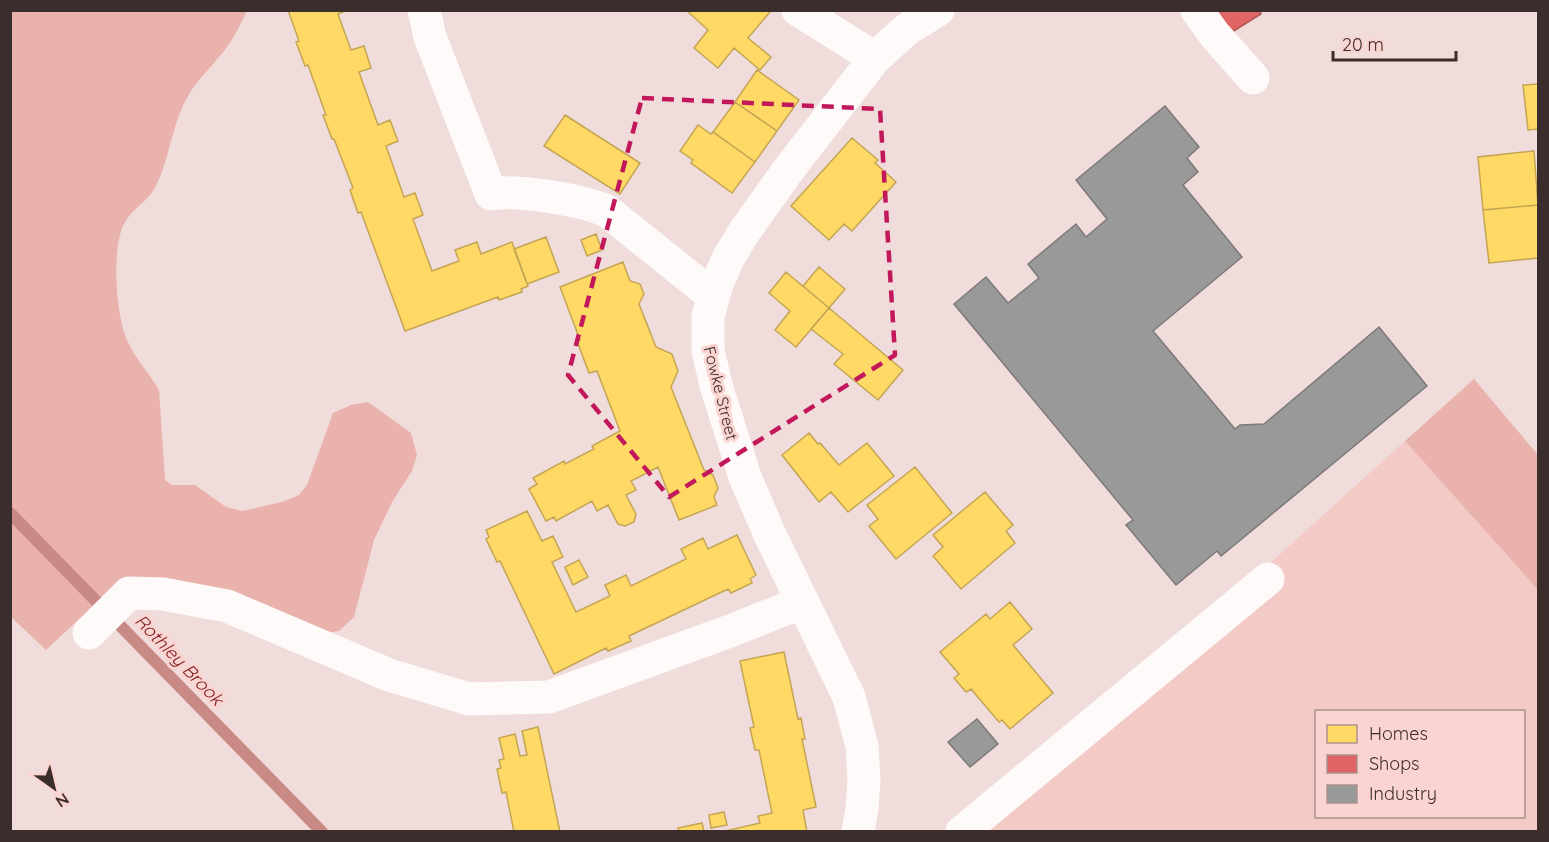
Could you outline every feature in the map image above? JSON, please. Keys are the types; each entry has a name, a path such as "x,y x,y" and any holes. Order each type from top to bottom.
{"street":[{"path":"424,10 430,37 491,194 515,192 594,205 607,211 713,296"},
{"path":"798,10 875,58"},
{"name":"Fowke Street","path":"858,831 864,779 862,746 857,723 849,697 770,535 732,439 708,350 708,315 728,259 744,232 789,169 875,58 906,30 938,10"},
{"path":"1197,10 1214,34 1253,78"},
{"path":"962,831 1268,579"},
{"path":"89,633 129,593 163,594 227,606 389,675 469,699 549,697 803,602"}],"highlighted area":[{"path":"642,98 880,109 895,355 669,497 568,375"}],"shaded area":[{"path":"10,11 247,11 227,47 188,96 178,118 156,186 124,224 117,249 116,265 120,315 130,347 159,390 165,480 172,485 195,485 226,507 242,511 282,502 299,495 307,485 333,413 351,405 368,402 411,433 417,455 412,471 392,502 374,540 354,617 339,631 322,634 108,592 46,650 11,617"},
{"path":"1474,379 1538,455 1538,590 1405,441"},
{"path":"1405,441 1538,590 1538,831 973,832"}],"building: Homes":[{"path":"288,10 348,10 338,14 351,50 364,46 371,68 359,72 378,125 390,120 398,141 386,146 404,197 415,193 423,215 413,219 432,271 459,261 455,250 477,242 481,254 512,242 528,286 521,289 522,292 499,300 498,297 405,331 361,212 358,213 350,190 353,188 323,115 326,115 308,65 305,66 296,42 299,41"},
{"path":"686,10 768,10 770,12 748,38 771,57 760,70 734,48 718,68 694,48 708,30"},
{"path":"757,70 799,100 777,131 735,102"},
{"path":"1538,84 1538,129 1528,130 1523,85"},
{"path":"735,102 777,131 755,162 713,132"},
{"path":"565,115 640,163 620,194 544,146"},
{"path":"698,125 711,134 713,132 755,162 732,193 691,163 693,160 680,151"},
{"path":"852,138 878,160 875,163 896,182 852,231 844,224 829,240 791,206"},
{"path":"1534,151 1538,205 1483,210 1478,157"},
{"path":"1538,205 1538,258 1489,263 1483,210"},
{"path":"596,234 602,250 587,256 581,240"},
{"path":"546,237 559,272 527,284 514,249"},
{"path":"623,262 630,281 640,284 644,294 639,304 656,347 672,354 678,371 671,387 704,470 713,475 718,488 714,497 717,505 679,520 658,467 631,481 636,490 626,495 636,514 634,522 625,526 618,524 608,505 597,511 592,501 556,521 554,517 546,521 529,489 537,484 533,478 564,461 565,464 594,449 592,446 620,431 597,371 589,373 577,341 580,340 560,287"},
{"path":"819,267 845,289 829,308 803,286"},
{"path":"786,272 829,308 796,347 775,330 790,311 769,293"},
{"path":"829,308 903,370 878,400 834,364 843,354 811,329"},
{"path":"809,433 839,465 867,443 894,476 848,512 831,492 819,502 782,455"},
{"path":"915,467 952,513 896,559 869,526 878,519 867,505"},
{"path":"985,492 1013,525 1006,531 1015,543 961,589 933,556 943,547 933,535"},
{"path":"527,511 542,541 553,536 563,557 552,562 576,612 610,596 605,585 626,575 631,586 686,559 681,549 703,538 708,549 737,535 756,575 750,579 752,583 731,593 728,589 629,636 631,641 608,651 606,648 554,674 500,561 497,562 486,539 489,537 486,530"},
{"path":"579,560 588,577 573,585 565,567"},
{"path":"1010,602 1032,629 1013,645 1053,693 1010,729 1002,720 999,722 971,689 966,692 954,678 959,674 940,652 986,614 990,619"},
{"path":"784,652 798,719 801,718 805,739 802,739 816,807 803,810 807,832 721,832 760,823 758,816 772,813 759,750 755,750 750,728 754,727 740,661"},
{"path":"538,727 560,832 514,832 506,792 502,793 497,769 501,768 499,760 504,759 499,738 515,734 520,756 527,755 522,731"},
{"path":"724,812 727,825 711,828 709,815"},
{"path":"702,823 704,832 679,832 678,828"}],"building: Shops":[{"path":"1214,10 1259,10 1261,14 1229,34"}],"building: Industry":[{"path":"1165,106 1199,147 1187,158 1198,172 1183,185 1242,257 1153,331 1235,429 1240,425 1264,424 1379,327 1427,386 1221,556 1217,551 1176,585 1126,525 1133,520 954,304 986,277 1008,303 1039,278 1028,264 1076,224 1086,237 1107,219 1076,180"},
{"path":"977,719 998,744 970,767 948,742"}],"waterway":[{"name":"Rothley Brook","path":"10,513 322,832"}]}
